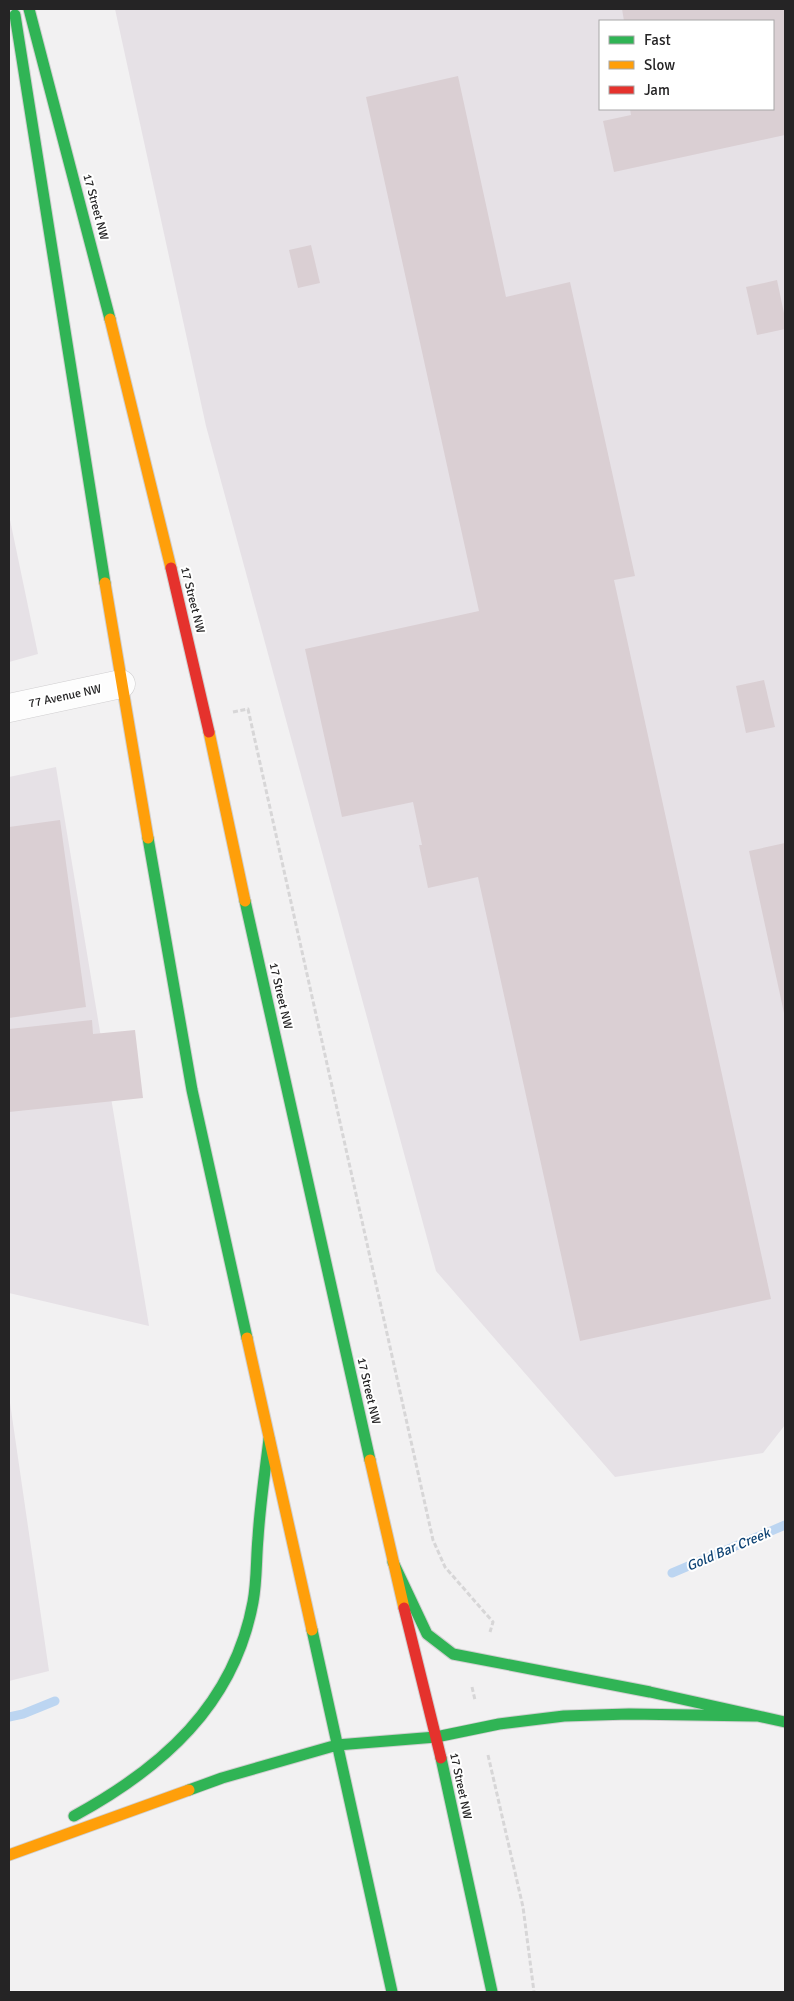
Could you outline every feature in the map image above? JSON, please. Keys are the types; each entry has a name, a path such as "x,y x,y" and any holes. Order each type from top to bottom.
{"main road":[{"path":"14,9 121,684 192,1090 392,1992"},
{"name":"17 Street NW","path":"29,9 97,264 193,656 243,890 393,1562 436,1738 492,1992"},
{"path":"67,1820 100,1803 138,1778 168,1754 192,1729 218,1695 240,1651 254,1596 269,1439"},
{"path":"393,1562 427,1634 453,1654 650,1692 785,1722"},
{"path":"9,1855 222,1778 337,1745 436,1738 481,1728 564,1716 629,1714 755,1716"},
{"path":"9,1848 50,1828"}],"street":[{"name":"77 Avenue NW","path":"9,708 121,684"}],"path":[{"path":"206,716 248,710 433,1540 445,1567 493,1622 471,1684 523,1906 534,1992"}],"shaded area":[{"path":"115,9 785,9 785,1425 763,1453 615,1477 436,1271 206,426"},
{"path":"9,515 38,654 9,662"},
{"path":"56,767 149,1326 9,1293 9,777"},
{"path":"9,1396 49,1671 9,1681"}],"building":[{"path":"622,9 785,9 785,135 614,172 603,121 631,115 630,110 774,110 774,20 624,20"},
{"path":"458,76 506,297 570,282 635,576 614,580 771,1299 580,1341 478,877 428,888 413,802 342,817 305,649 479,611 366,97"},
{"path":"311,245 320,283 298,288 289,250"},
{"path":"777,280 785,318 785,329 757,335 746,287"},
{"path":"764,680 775,727 746,733 736,686"},
{"path":"60,820 86,1007 9,1018 9,827"},
{"path":"785,843 785,1012 784,1013 749,851"},
{"path":"92,1020 93,1034 135,1030 143,1098 9,1112 9,1029"}],"waterway":[{"name":"Gold Bar Creek","path":"672,1573 785,1525"},
{"name":"Gold Bar Creek","path":"9,1717 23,1714 55,1701"}],"traffic: fast":[{"path":"29,9 110,319"},
{"path":"15,15 105,583"},
{"path":"148,838 192,1090 247,1338"},
{"path":"245,901 370,1460"},
{"path":"74,1816 136,1777 164,1754 189,1730 211,1702 229,1672 243,1639 253,1602 260,1513 269,1439"},
{"path":"393,1562 427,1634 453,1654 650,1692 785,1722"},
{"path":"312,1630 392,1992"},
{"path":"189,1790 222,1778 337,1745 436,1737 499,1724 564,1716 629,1714 755,1716"},
{"path":"441,1758 492,1992"}],"traffic: slow":[{"path":"110,319 171,568"},
{"path":"105,583 148,838"},
{"path":"209,732 245,901"},
{"path":"247,1338 312,1630"},
{"path":"370,1460 404,1608"},
{"path":"9,1855 189,1790"}],"traffic: jam":[{"path":"171,568 209,732"},
{"path":"404,1608 441,1758"}]}
